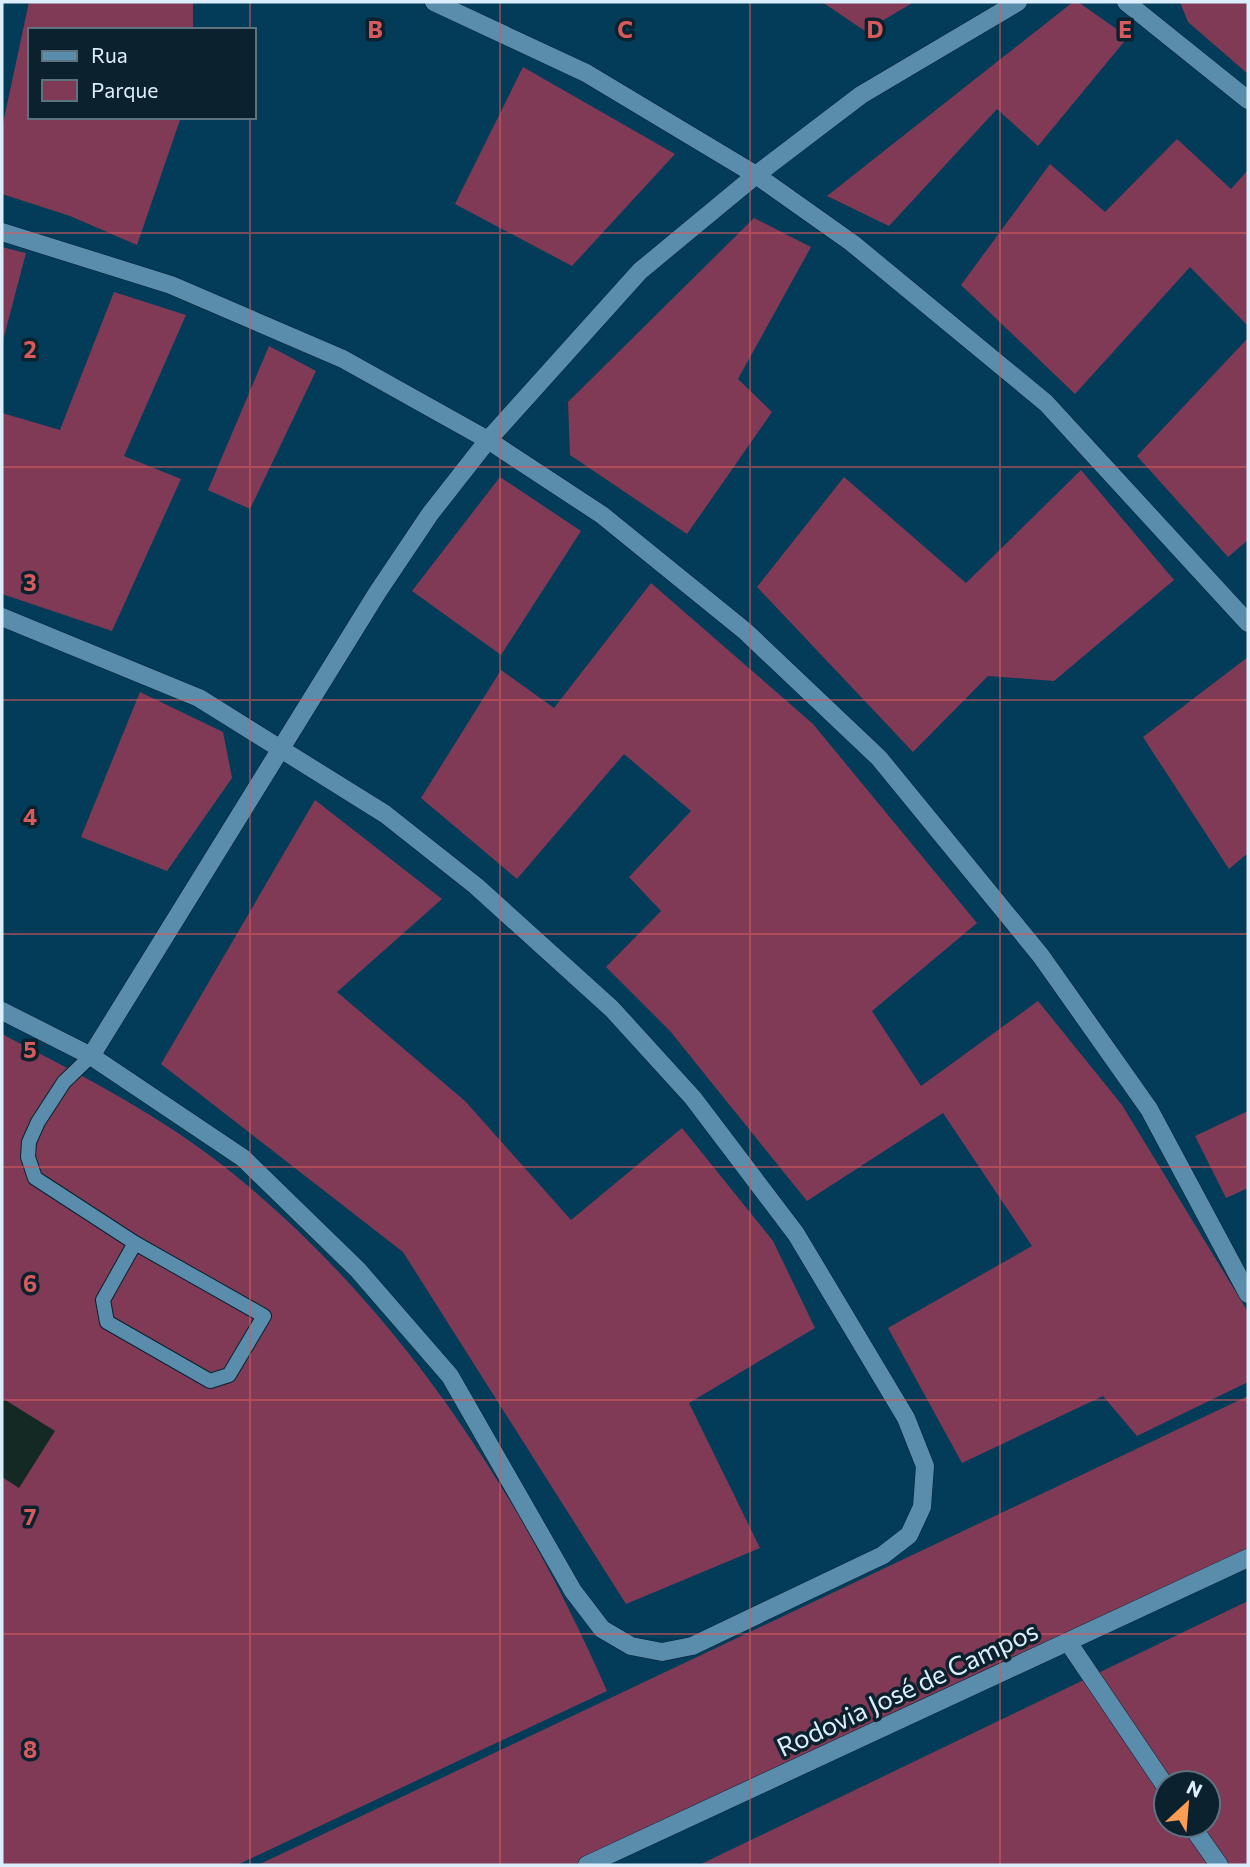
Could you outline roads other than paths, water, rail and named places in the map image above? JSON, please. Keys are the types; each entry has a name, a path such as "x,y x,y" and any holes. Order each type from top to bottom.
{"street":[{"path":"434,2 586,73 756,175 852,243 1046,403 1248,623"},
{"path":"91,1056 377,593 430,514 488,440 640,271 756,175 861,95 1018,2"},
{"path":"1126,2 1248,100"},
{"path":"2,232 184,290 343,359 488,440 602,515 745,631 879,758 1041,956 1149,1109 1248,1294"},
{"path":"2,617 199,698 385,814 476,886 612,1009 694,1098 796,1234 906,1418 925,1466 922,1507 909,1535 883,1555 692,1646 662,1652 631,1646 602,1629 573,1591 450,1376 358,1270 243,1158 91,1056 2,1011"},
{"name":"Rodovia José de Campos","path":"587,1865 1248,1558"},
{"path":"1068,1642 1154,1769"},
{"path":"1201,1839 1219,1865"}],"lane":[{"path":"91,1056 64,1082 47,1105 29,1142 28,1157 35,1178 135,1243 264,1316 229,1376 210,1381 107,1322 103,1300 135,1243"}]}
